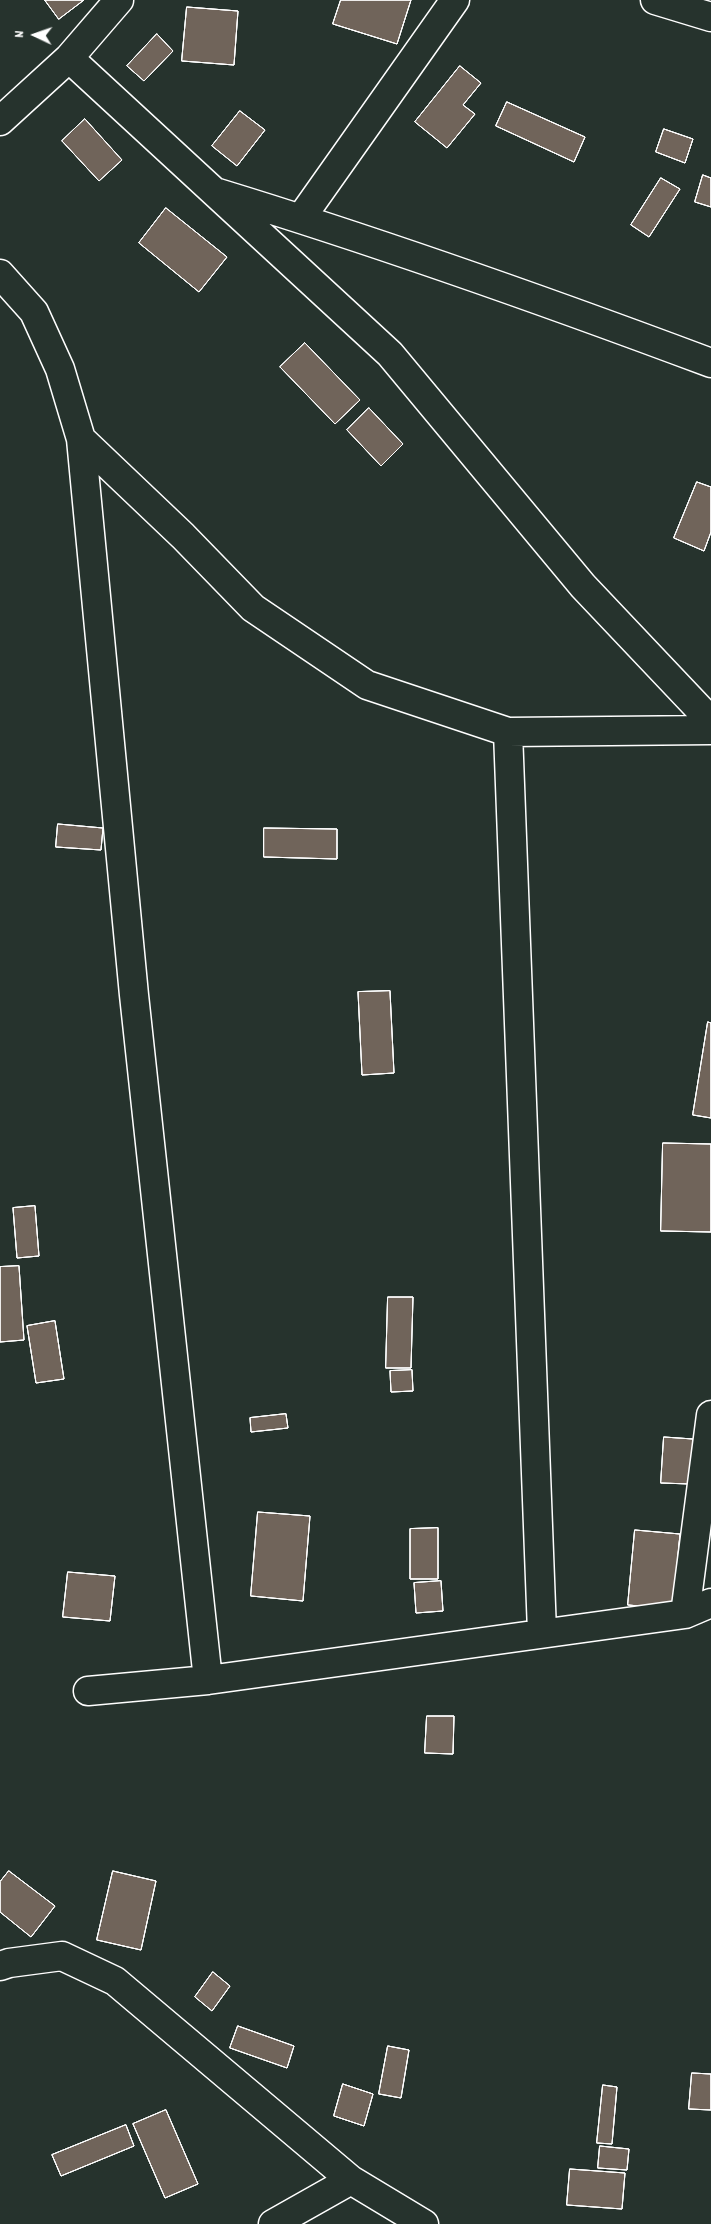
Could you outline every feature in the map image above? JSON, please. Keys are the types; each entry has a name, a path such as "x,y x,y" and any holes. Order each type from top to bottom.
{"street":[{"path":"0,121 69,58 119,0"},
{"path":"301,218 455,0"},
{"path":"655,0 711,17"},
{"path":"69,58 390,354 584,586 711,721"},
{"path":"212,191 301,218 516,290 711,363"},
{"path":"0,274 34,312 60,368 81,439 135,1005 208,1680"},
{"path":"81,439 183,536 252,608 367,685 508,732 711,730"},
{"path":"508,732 542,1632"},
{"path":"685,1614 711,1415"},
{"path":"88,1691 208,1680 542,1632 685,1614 711,1603"},
{"path":"0,1966 9,1963 62,1956 115,1981 351,2180 424,2224"},
{"path":"273,2224 351,2180"}],"building":[{"path":"45,0 84,0 59,19"},
{"path":"45,0 84,0 59,19"},
{"path":"45,0 84,0 59,19"},
{"path":"341,0 411,0 397,44 333,24"},
{"path":"341,0 411,0 397,44 333,24"},
{"path":"341,0 411,0 397,44 333,24"},
{"path":"187,7 238,11 234,65 182,61"},
{"path":"187,7 238,11 234,65 182,61"},
{"path":"187,7 238,11 234,65 182,61"},
{"path":"157,34 173,51 144,81 127,66"},
{"path":"157,34 173,51 144,81 127,66"},
{"path":"157,34 173,51 144,81 127,66"},
{"path":"460,66 481,83 463,105 475,114 447,148 415,122"},
{"path":"460,66 481,83 463,105 475,114 447,148 415,122"},
{"path":"460,66 481,83 463,105 475,114 447,148 415,122"},
{"path":"507,102 585,137 574,162 496,126"},
{"path":"507,102 585,137 574,162 496,126"},
{"path":"507,102 585,137 574,162 496,126"},
{"path":"240,111 265,130 237,166 212,146"},
{"path":"240,111 265,130 237,166 212,146"},
{"path":"240,111 265,130 237,166 212,146"},
{"path":"85,119 122,160 99,181 62,141"},
{"path":"85,119 122,160 99,181 62,141"},
{"path":"85,119 122,160 99,181 62,141"},
{"path":"664,129 693,139 685,163 656,152"},
{"path":"664,129 693,139 685,163 656,152"},
{"path":"664,129 693,139 685,163 656,152"},
{"path":"703,175 711,178 711,207 695,202"},
{"path":"703,175 711,178 711,207 695,202"},
{"path":"703,175 711,178 711,207 695,202"},
{"path":"661,178 680,189 649,237 631,225"},
{"path":"661,178 680,189 649,237 631,225"},
{"path":"661,178 680,189 649,237 631,225"},
{"path":"166,208 227,257 199,292 139,243"},
{"path":"166,208 227,257 199,292 139,243"},
{"path":"166,208 227,257 199,292 139,243"},
{"path":"305,343 360,400 335,424 280,367"},
{"path":"305,343 360,400 335,424 280,367"},
{"path":"305,343 360,400 335,424 280,367"},
{"path":"369,408 403,444 381,466 347,430"},
{"path":"369,408 403,444 381,466 347,430"},
{"path":"369,408 403,444 381,466 347,430"},
{"path":"697,482 711,487 711,532 704,551 674,538"},
{"path":"697,482 711,487 711,532 704,551 674,538"},
{"path":"697,482 711,487 711,532 704,551 674,538"},
{"path":"58,824 103,828 101,850 56,847"},
{"path":"58,824 103,828 101,850 56,847"},
{"path":"58,824 103,828 101,850 56,847"},
{"path":"264,828 337,829 337,859 264,857"},
{"path":"264,828 337,829 337,859 264,857"},
{"path":"264,828 337,829 337,859 264,857"},
{"path":"390,991 394,1073 362,1075 358,992"},
{"path":"390,991 394,1073 362,1075 358,992"},
{"path":"390,991 394,1073 362,1075 358,992"},
{"path":"708,1022 711,1023 711,1118 693,1115"},
{"path":"708,1022 711,1023 711,1118 693,1115"},
{"path":"708,1022 711,1023 711,1118 693,1115"},
{"path":"663,1143 711,1144 711,1232 661,1231"},
{"path":"663,1143 711,1144 711,1232 661,1231"},
{"path":"663,1143 711,1144 711,1232 661,1231"},
{"path":"35,1206 39,1256 17,1258 13,1208"},
{"path":"35,1206 39,1256 17,1258 13,1208"},
{"path":"35,1206 39,1256 17,1258 13,1208"},
{"path":"19,1266 24,1340 0,1342 0,1267"},
{"path":"19,1266 24,1340 0,1342 0,1267"},
{"path":"19,1266 24,1340 0,1342 0,1267"},
{"path":"388,1297 413,1297 411,1368 386,1368"},
{"path":"388,1297 413,1297 411,1368 386,1368"},
{"path":"388,1297 413,1297 411,1368 386,1368"},
{"path":"55,1321 64,1379 36,1383 27,1326"},
{"path":"55,1321 64,1379 36,1383 27,1326"},
{"path":"55,1321 64,1379 36,1383 27,1326"},
{"path":"412,1370 413,1391 391,1392 390,1371"},
{"path":"412,1370 413,1391 391,1392 390,1371"},
{"path":"412,1370 413,1391 391,1392 390,1371"},
{"path":"286,1414 288,1428 251,1432 250,1418"},
{"path":"286,1414 288,1428 251,1432 250,1418"},
{"path":"286,1414 288,1428 251,1432 250,1418"},
{"path":"664,1437 693,1439 690,1484 661,1483"},
{"path":"664,1437 693,1439 690,1484 661,1483"},
{"path":"664,1437 693,1439 690,1484 661,1483"},
{"path":"258,1512 310,1516 303,1601 251,1596"},
{"path":"258,1512 310,1516 303,1601 251,1596"},
{"path":"258,1512 310,1516 303,1601 251,1596"},
{"path":"438,1528 438,1579 410,1579 410,1529"},
{"path":"438,1528 438,1579 410,1579 410,1529"},
{"path":"438,1528 438,1579 410,1579 410,1529"},
{"path":"635,1530 680,1534 673,1609 628,1605"},
{"path":"635,1530 680,1534 673,1609 628,1605"},
{"path":"635,1530 680,1534 673,1609 628,1605"},
{"path":"68,1572 115,1576 110,1621 63,1617"},
{"path":"68,1572 115,1576 110,1621 63,1617"},
{"path":"68,1572 115,1576 110,1621 63,1617"},
{"path":"441,1581 443,1611 416,1613 414,1583"},
{"path":"441,1581 443,1611 416,1613 414,1583"},
{"path":"441,1581 443,1611 416,1613 414,1583"},
{"path":"427,1716 454,1716 453,1754 425,1753"},
{"path":"427,1716 454,1716 453,1754 425,1753"},
{"path":"427,1716 454,1716 453,1754 425,1753"},
{"path":"9,1871 55,1906 31,1937 0,1912 0,1882"},
{"path":"9,1871 55,1906 31,1937 0,1912 0,1882"},
{"path":"9,1871 55,1906 31,1937 0,1912 0,1882"},
{"path":"113,1871 156,1881 141,1950 97,1940"},
{"path":"113,1871 156,1881 141,1950 97,1940"},
{"path":"113,1871 156,1881 141,1950 97,1940"},
{"path":"213,1972 230,1986 212,2011 195,1997"},
{"path":"213,1972 230,1986 212,2011 195,1997"},
{"path":"213,1972 230,1986 212,2011 195,1997"},
{"path":"238,2026 294,2046 287,2068 230,2048"},
{"path":"238,2026 294,2046 287,2068 230,2048"},
{"path":"238,2026 294,2046 287,2068 230,2048"},
{"path":"388,2046 409,2050 401,2098 379,2094"},
{"path":"388,2046 409,2050 401,2098 379,2094"},
{"path":"388,2046 409,2050 401,2098 379,2094"},
{"path":"692,2073 711,2074 711,2110 689,2109"},
{"path":"692,2073 711,2074 711,2110 689,2109"},
{"path":"692,2073 711,2074 711,2110 689,2109"},
{"path":"343,2084 373,2094 364,2126 334,2116"},
{"path":"343,2084 373,2094 364,2126 334,2116"},
{"path":"343,2084 373,2094 364,2126 334,2116"},
{"path":"603,2085 617,2087 612,2144 597,2143"},
{"path":"603,2085 617,2087 612,2144 597,2143"},
{"path":"603,2085 617,2087 612,2144 597,2143"},
{"path":"166,2110 198,2184 165,2198 133,2124"},
{"path":"166,2110 198,2184 165,2198 133,2124"},
{"path":"166,2110 198,2184 165,2198 133,2124"},
{"path":"126,2125 134,2146 61,2176 52,2155"},
{"path":"126,2125 134,2146 61,2176 52,2155"},
{"path":"126,2125 134,2146 61,2176 52,2155"},
{"path":"600,2146 629,2149 627,2170 598,2168"},
{"path":"600,2146 629,2149 627,2170 598,2168"},
{"path":"600,2146 629,2149 627,2170 598,2168"},
{"path":"570,2169 625,2173 622,2209 567,2205"},
{"path":"570,2169 625,2173 622,2209 567,2205"},
{"path":"570,2169 625,2173 622,2209 567,2205"}]}
